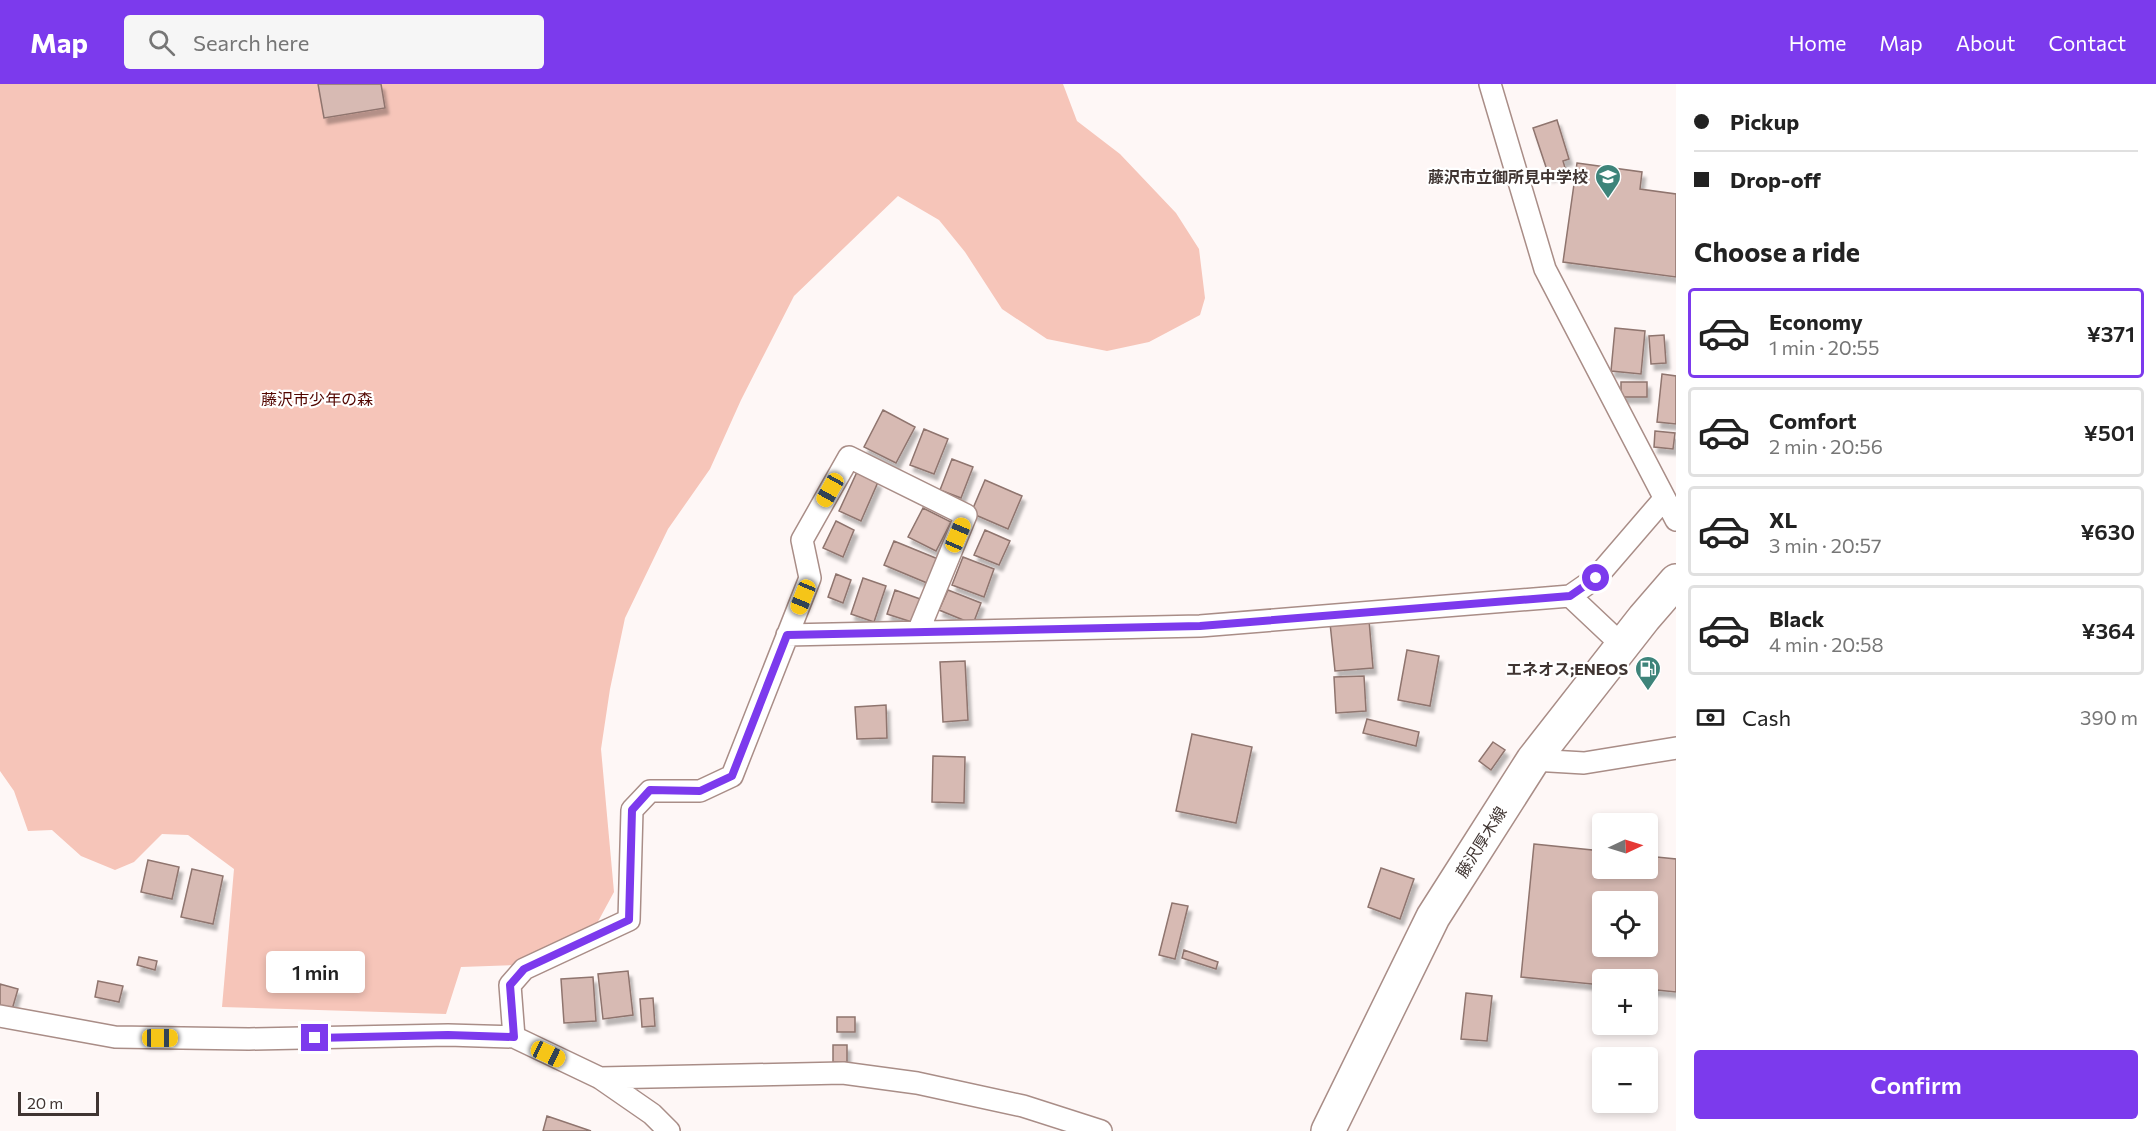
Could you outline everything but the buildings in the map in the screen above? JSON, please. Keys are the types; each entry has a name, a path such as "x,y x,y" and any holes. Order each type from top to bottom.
{"main road":[{"name":"藤沢厚木線","path":"1328,1131 1433,917 1533,760 1622,645 1676,581"}],"street":[{"path":"1490,84 1545,269 1676,520"},
{"path":"514,1037 510,985 524,969 629,920 632,810 650,790 700,791 732,776 810,578 802,540 849,457 966,515 918,632"},
{"path":"787,635 1200,626 1570,596 1596,578 1664,499"},
{"path":"1570,596 1622,645"},
{"path":"1533,760 1584,763 1676,748"},
{"path":"0,1016 115,1038 249,1039 448,1035 514,1037 600,1078 652,1114 669,1131"},
{"path":"600,1078 843,1073 917,1083 1012,1104 1101,1131"}],"green space":[{"name":"藤沢市少年の森","path":"0,84 1063,84 1077,121 1120,154 1176,213 1199,249 1205,298 1200,315 1149,342 1107,351 1047,339 1002,309 965,252 939,220 898,196 794,296 741,400 710,469 668,529 625,618 610,689 601,749 614,892 588,940 517,965 461,967 446,1014 222,1007 234,869 188,835 162,834 134,862 115,870 81,856 52,830 28,831 14,791 0,771"}],"place":[{"name":"藤沢市立御所見中学校","path":"1608,200"},
{"name":"エネオス;ENEOS","path":"1648,692"}],"route":[{"path":"315,1038 448,1035 514,1037 510,985 524,969 629,920 632,810 650,790 700,791 732,776 787,635 1200,626 1570,596 1596,578"}]}
